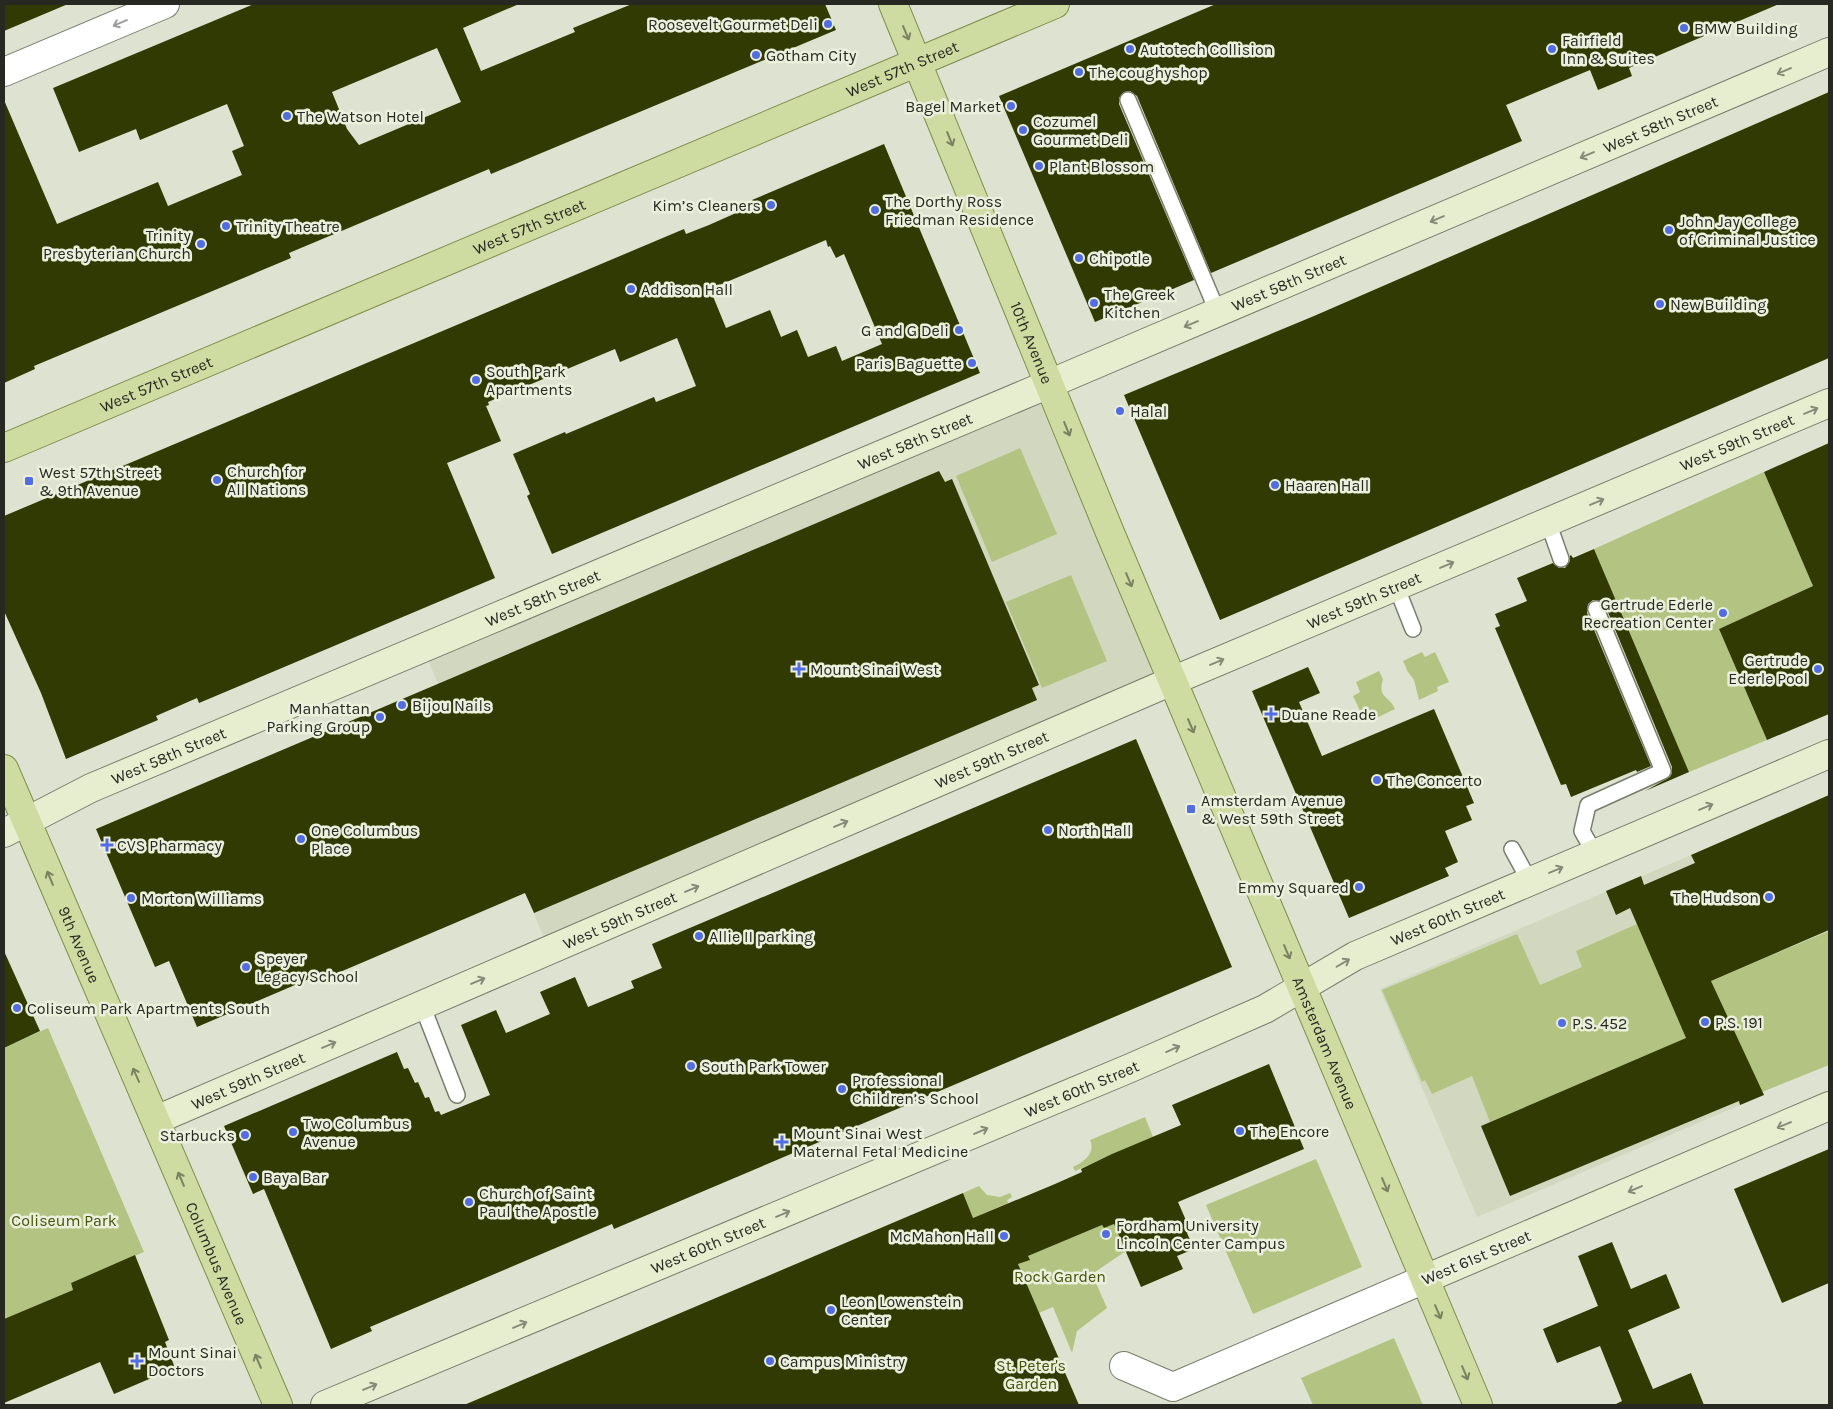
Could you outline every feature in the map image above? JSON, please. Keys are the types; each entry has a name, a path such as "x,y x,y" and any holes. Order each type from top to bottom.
{"main road":[{"name":"10th Avenue","path":"893,4 1172,681"},
{"name":"West 57th Street","path":"4,448 1055,4"},
{"name":"Amsterdam Avenue","path":"1172,681 1478,1405"},
{"name":"9th Avenue","path":"4,769 15,827 156,1120"},
{"name":"Columbus Avenue","path":"156,1120 278,1405"}],"street":[{"path":"4,72 165,4"},
{"name":"West 58th Street","path":"15,827 91,788 1049,384 1829,52"},
{"name":"West 59th Street","path":"156,1120 1172,681 1829,404"},
{"name":"West 60th Street","path":"325,1405 1128,1069 1265,1009 1355,956 1829,754"},
{"name":"West 61st Street","path":"1124,1366 1173,1387 1829,1106"}],"lane":[{"path":"1128,100 1218,312"},
{"path":"1548,522 1562,559"},
{"path":"1396,586 1413,630"},
{"path":"1595,854 1582,831 1588,805 1663,771 1596,610"},
{"path":"1512,849 1530,882"},
{"path":"422,1005 457,1095"}],"shaded area":[{"name":"Mount Sinai West","path":"1049,384 1172,681 549,950 423,648"},
{"name":"P.S. 452","path":"1691,855 1740,968 1712,981 1764,1095 1477,1217 1380,989"}],"green space":[{"path":"1020,448 1057,534 992,562 956,476"},
{"path":"1764,472 1813,586 1719,629 1767,740 1689,772 1594,549"},
{"path":"1071,575 1107,661 1042,688 1006,602"},
{"path":"1422,652 1425,657 1435,652 1449,682 1437,687 1438,691 1419,700 1414,680 1403,661"},
{"path":"1379,671 1383,679 1383,694 1395,709 1372,720 1367,710 1361,713 1353,696 1360,692 1356,682"},
{"path":"1637,924 1686,1038 1490,1122 1472,1076 1432,1094 1425,1080 1422,1082 1382,990 1517,934 1540,985 1582,967 1576,951"},
{"path":"1829,931 1829,1065 1762,1092 1711,981"},
{"name":"Coliseum Park","path":"48,1028 144,1252 71,1283 73,1290 4,1319 4,1048"},
{"path":"1145,1117 1153,1137 1075,1171 1073,1167 1085,1160 1090,1153 1090,1140"},
{"path":"1316,1159 1362,1267 1253,1314 1206,1205"},
{"path":"979,1186 987,1195 1000,1197 1010,1193 1012,1197 1007,1200 1008,1203 973,1218 963,1193"},
{"name":"Rock Garden","path":"1114,1224 1126,1251 1092,1274 1107,1308 1077,1331 1072,1353 1053,1307 1039,1313 1018,1264 1029,1260 1028,1256 1102,1225 1104,1228"},
{"path":"1394,1338 1423,1405 1313,1405 1301,1378"}],"building":[{"path":"4,4 68,4 4,31"},
{"path":"254,4 519,4 463,28 481,71 575,32 573,28 632,4 825,4 836,30 491,174 489,169 289,253 291,258 34,366 35,369 4,383 4,100 57,224 158,182 168,206 242,175 232,151 244,146 227,104 140,140 136,129 79,152 53,88","holes":["437,48 461,102 359,145 347,129 332,92"]},
{"path":"1216,4 1779,4 1629,68 1632,76 1598,90 1590,70 1506,105 1522,141 1211,273 1137,96 1130,91 1124,92 1119,98 1119,104 1194,280 1095,322 999,96"},
{"name":"John Jay College of Criminal Justice","path":"1829,92 1829,358 1220,620 1124,395 1314,316"},
{"path":"884,144 980,373 552,554 527,496 530,494 513,454 654,397 656,402 696,386 677,338 620,362 615,349 488,402 489,405 486,406 501,441 447,463 495,578 199,703 197,698 156,716 158,720 66,759 41,693 4,611 4,516 684,229 686,234 709,225 754,205 752,200","holes":["826,240 828,247 830,246 836,258 844,254 882,344 842,361 836,346 808,357 797,330 781,337 770,310 726,328 710,289"]},
{"path":"1829,443 1829,714 1767,740 1719,629 1813,586 1764,472"},
{"name":"Mount Sinai West","path":"939,471 945,482 952,479 1039,685 1032,688 1037,700 534,913 525,893 326,978 323,973 197,1027 169,961 155,967 96,829"},
{"path":"1594,549 1689,772 1645,791 1670,777 1672,767 1605,605 1601,601 1593,600 1588,604 1587,613 1651,766 1637,772 1636,770 1571,797 1566,784 1561,785 1495,628 1500,626 1495,614 1527,601 1517,578 1553,563 1559,568 1565,568 1570,561 1571,555 1573,558"},
{"name":"The Concerto","path":"1308,667 1320,693 1299,702 1322,756 1434,709 1474,803 1466,806 1472,820 1445,831 1458,862 1445,868 1449,876 1349,918 1252,691"},
{"path":"1136,739 1232,967 614,1229 612,1224 370,1327 372,1331 331,1349 264,1189 253,1194 224,1126 397,1052 404,1069 408,1068 415,1083 418,1082 425,1098 429,1097 435,1112 439,1111 441,1115 490,1095 461,1025 496,1010 506,1033 550,1014 540,992 575,977 588,1007 634,988 631,981 662,968 652,944"},
{"name":"P.S. 191","path":"1829,795 1829,930 1711,981 1764,1095 1740,1105 1739,1101 1510,1196 1481,1126 1686,1038 1630,908 1616,915 1606,891 1641,876 1644,885 1695,863 1691,855"},
{"name":"Coliseum Park Apartments South","path":"4,951 40,1031 4,1048"},
{"name":"Fordham University Lincoln Center Campus","path":"1269,1064 1304,1149 1178,1202 1191,1232 1187,1233 1194,1249 1177,1256 1183,1269 1141,1287 1114,1224 1104,1228 1102,1225 1028,1256 1030,1260 1018,1264 1079,1405 464,1405 963,1193 973,1218 1055,1184 1082,1172 1081,1169 1112,1154 1181,1125 1172,1105"},
{"path":"1829,1149 1829,1283 1782,1303 1734,1189"},
{"path":"1612,1242 1631,1289 1666,1274 1680,1308 1628,1330 1653,1389 1691,1373 1704,1405 1614,1405 1622,1401 1600,1346 1557,1363 1543,1329 1598,1306 1578,1256"},
{"path":"135,1255 169,1340 165,1342 175,1368 114,1394 100,1362 4,1403 4,1319 73,1290 71,1283"}],"place":[{"name":"Roosevelt Gourmet Deli","path":"828,24"},
{"name":"BMW Building","path":"1684,28"},
{"name":"Autotech Collision","path":"1130,49"},
{"name":"Fairfield Inn & Suites","path":"1552,49"},
{"name":"Gotham City","path":"756,55"},
{"name":"The coughyshop","path":"1079,72"},
{"name":"Bagel Market","path":"1011,106"},
{"name":"The Watson Hotel","path":"287,116"},
{"name":"Cozumel Gourmet Deli","path":"1023,130"},
{"name":"Plant Blossom","path":"1039,166"},
{"name":"Kim’s Cleaners","path":"771,205"},
{"name":"The Dorthy Ross Friedman Residence","path":"875,210"},
{"name":"Trinity Theatre","path":"226,226"},
{"name":"John Jay College of Criminal Justice","path":"1669,230"},
{"name":"Trinity Presbyterian Church","path":"201,244"},
{"name":"Chipotle","path":"1079,258"},
{"name":"Addison Hall","path":"631,289"},
{"name":"The Greek Kitchen","path":"1094,303"},
{"name":"New Building","path":"1660,304"},
{"name":"G and G Deli","path":"959,330"},
{"name":"Paris Baguette","path":"972,363"},
{"name":"South Park Apartments","path":"476,380"},
{"name":"Halal","path":"1120,411"},
{"name":"Church for All Nations","path":"217,480"},
{"name":"West 57th Street & 9th Avenue","path":"29,481"},
{"name":"Haaren Hall","path":"1275,485"},
{"name":"Gertrude Ederle Recreation Center","path":"1723,613"},
{"name":"Mount Sinai West","path":"799,669"},
{"name":"Gertrude Ederle Pool","path":"1818,669"},
{"name":"Bijou Nails","path":"402,705"},
{"name":"Duane Reade","path":"1271,714"},
{"name":"Manhattan Parking Group","path":"380,717"},
{"name":"The Concerto","path":"1377,780"},
{"name":"Amsterdam Avenue & West 59th Street","path":"1191,809"},
{"name":"North Hall","path":"1048,830"},
{"name":"One Columbus Place","path":"301,839"},
{"name":"CVS Pharmacy","path":"107,845"},
{"name":"Emmy Squared","path":"1359,887"},
{"name":"The Hudson","path":"1769,897"},
{"name":"Morton Williams","path":"131,898"},
{"name":"Allie II parking","path":"699,936"},
{"name":"Speyer Legacy School","path":"246,967"},
{"name":"Coliseum Park Apartments South","path":"17,1008"},
{"name":"P.S. 191","path":"1705,1022"},
{"name":"P.S. 452","path":"1562,1023"},
{"name":"South Park Tower","path":"691,1066"},
{"name":"Professional Children’s School","path":"842,1089"},
{"name":"The Encore","path":"1240,1131"},
{"name":"Two Columbus Avenue","path":"293,1132"},
{"name":"Starbucks","path":"245,1135"},
{"name":"Mount Sinai West Maternal Fetal Medicine","path":"782,1142"},
{"name":"Baya Bar","path":"253,1177"},
{"name":"Church of Saint Paul the Apostle","path":"469,1202"},
{"name":"Fordham University Lincoln Center Campus","path":"1106,1234"},
{"name":"McMahon Hall","path":"1004,1236"},
{"name":"Leon Lowenstein Center","path":"831,1310"},
{"name":"Mount Sinai Doctors","path":"137,1361"},
{"name":"Campus Ministry","path":"770,1361"}],"park label":[{"name":"St. Peter's Garden","path":"1031,1374"}]}
